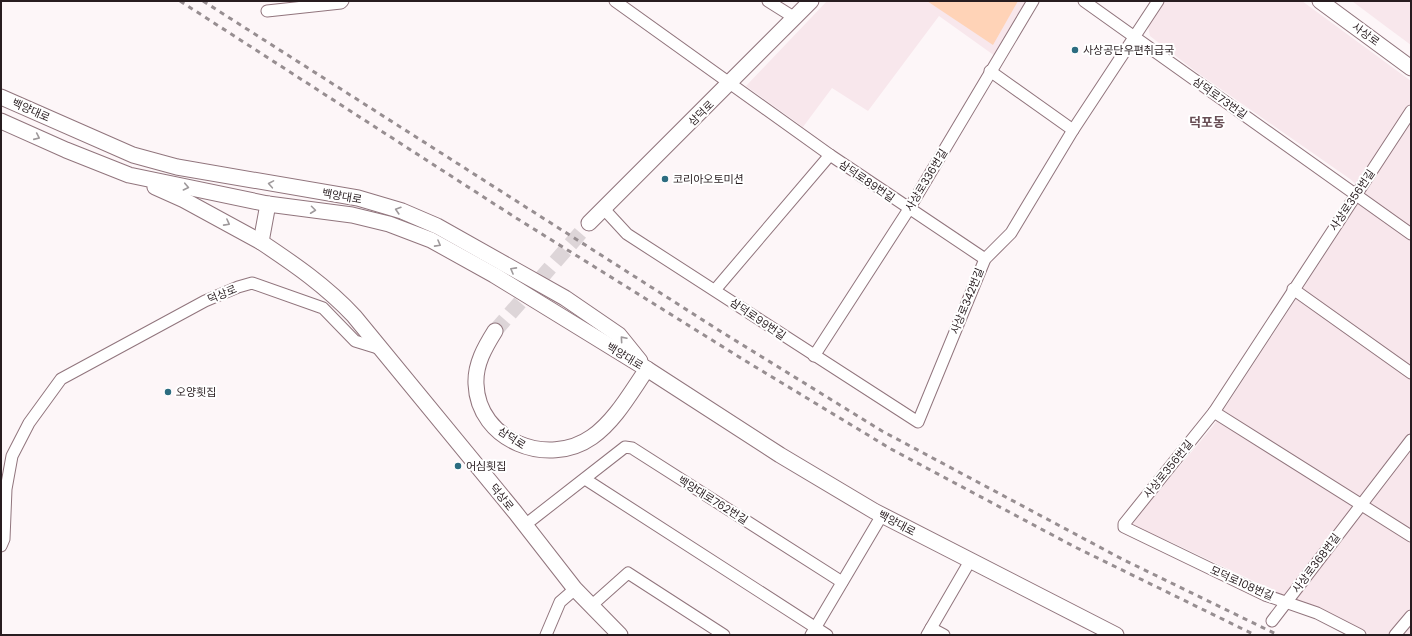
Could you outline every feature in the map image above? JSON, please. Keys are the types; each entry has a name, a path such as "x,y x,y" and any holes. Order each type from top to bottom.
{"main road":[{"name":"삼덕로","path":"589,223 811,1"},
{"name":"사상로","path":"1320,1 1411,68"},
{"name":"백양대로","path":"1,97 133,155 186,169 358,198 416,217 437,226 564,298 619,334 647,369"},
{"name":"백양대로","path":"1,121 66,150 129,175 268,204 352,215 389,224 431,240 494,275 647,369 780,454 882,515 1116,635"},
{"name":"덕상로","path":"129,175 184,200 261,242 306,272 337,298 383,349 575,589 620,635"},
{"path":"261,242 268,204"},
{"name":"삼덕로","path":"495,331 482,352 477,371 476,385 480,403 488,419 500,433 529,449 547,451 565,448 579,444 592,437 607,425 647,369"}],"street":[{"path":"267,11 303,8 341,3 343,1"},
{"name":"삼덕로89번길","path":"615,1 830,155 985,259"},
{"path":"768,1 794,18"},
{"name":"사상로336번길","path":"814,356 909,209 1033,1"},
{"name":"삼덕로73번길","path":"1084,1 1411,234"},
{"name":"사상로342번길","path":"918,422 985,259 1011,233 1073,130 1158,1"},
{"path":"990,72 1073,130"},
{"name":"사상로356번길","path":"1124,527 1124,524 1214,412 1293,289 1411,111"},
{"name":"삼덕로89번길","path":"715,290 830,155"},
{"name":"삼덕로99번길","path":"603,208 627,234 918,422"},
{"name":"덕상로","path":"1,546 4,539 6,489 12,456 29,423 61,379 205,301 238,287 252,283 323,308 355,341 383,349"},
{"path":"1293,289 1411,373"},
{"path":"1214,412 1411,536"},
{"name":"사상로368번길","path":"1272,621 1411,440"},
{"name":"백양대로762번길","path":"525,525 625,447 632,448 842,582"},
{"path":"585,479 813,632 827,635"},
{"path":"813,632 882,515"},
{"name":"모덕로108번길","path":"1124,527 1265,595 1317,613 1360,635"},
{"path":"944,635 929,632 970,561"},
{"path":"591,606 628,573 724,635"},
{"path":"546,635 560,602 575,589"},
{"path":"1395,635 1411,616"}],"shaded area":[{"path":"827,1 1027,1 995,56 939,16 868,111 832,88 803,127 746,86"},
{"path":"927,1 1018,1 993,45"},
{"path":"1164,1 1302,1 1411,81 1411,635 1371,635 1318,609 1279,593 1171,542 1130,526 1213,426 1365,193 1350,179 1195,71 1150,36 1148,26"},
{"path":"1352,1 1411,1 1411,45 1388,28"}],"tunnel":[{"path":"495,331 589,223"}],"railway":[{"path":"180,1 513,216 744,360 891,449 1075,547 1255,635"},
{"path":"203,1 720,331 882,431 1122,559 1278,635"}],"place":[{"name":"사상공단우편취급국","path":"1075,50"},
{"name":"코리아오토미션","path":"665,179"},
{"name":"오양횟집","path":"168,392"},
{"name":"어심횟집","path":"458,466"}],"district":[{"name":"덕포동","path":"1207,122"}]}
